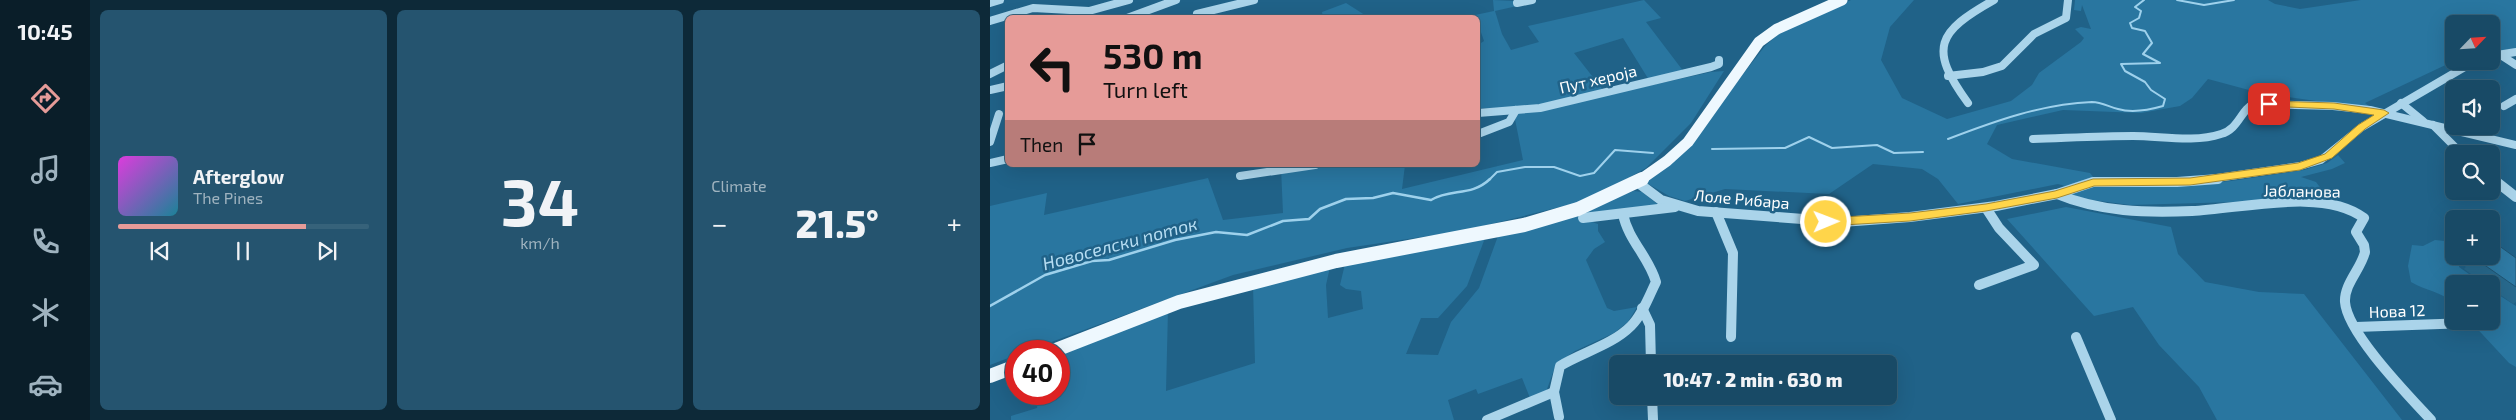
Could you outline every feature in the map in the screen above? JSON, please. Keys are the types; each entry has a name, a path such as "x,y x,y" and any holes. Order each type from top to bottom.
{"main road":[{"path":"1070,344 1179,302 1238,285 1336,261 1524,225 1578,209 1637,182 1667,161 1688,142 1747,56 1759,42 1777,29 1842,0"},
{"path":"990,376 1005,370"}],"street":[{"path":"990,3 1000,0"},
{"path":"1010,15 1033,8 1089,12 1129,0"},
{"path":"1135,15 1176,0"},
{"path":"1197,14 1254,0"},
{"path":"1517,3 1532,0"},
{"path":"1968,103 1948,76 1942,60 1942,50 1949,32 1964,18 1994,0"},
{"path":"1948,76 1989,71 2002,66 2038,30 2066,18 2068,0"},
{"path":"990,21 1005,16"},
{"path":"2500,54 2516,52"},
{"path":"2500,57 2516,65"},
{"name":"Пут хероја","path":"1480,113 1548,106 1711,67 1719,64 1719,60"},
{"path":"990,74 1005,67"},
{"name":"Лоле Рибара","path":"1637,182 1653,195 1678,207 1716,212 1842,222 1910,217 1986,208 2057,194 2093,182 2190,181 2300,166 2329,156 2362,127 2401,102 2459,70"},
{"path":"990,90 1005,87"},
{"path":"2504,106 2516,100"},
{"path":"2401,102 2452,145"},
{"path":"2033,139 2132,136 2204,138 2228,132 2240,121 2249,106 2254,104 2334,106 2384,113 2516,145"},
{"path":"1480,133 1509,122 1515,116 1516,110"},
{"path":"990,142 998,114"},
{"path":"990,163 1005,160"},
{"path":"1240,176 1301,167"},
{"path":"2500,184 2516,196"},
{"name":"Јабланова","path":"2057,194 2072,201 2122,210 2196,211 2308,203 2336,204 2350,208 2364,218 2356,232 2363,244 2364,257 2345,289 2347,312 2356,327 2431,420"},
{"path":"1583,218 1678,207"},
{"path":"1979,285 2034,265 1999,228 1986,208"},
{"path":"1716,212 1734,253 1730,337"},
{"path":"1559,417 1554,392 1560,366 1578,354 1617,336 1632,325 1656,282 1655,276 1627,231 1623,214"},
{"path":"1642,308 1650,325 1651,355"},
{"name":"Нова 12","path":"2356,327 2445,325"},
{"path":"2076,337 2111,420"},
{"path":"1487,420 1554,392"},
{"path":"1652,405 1653,420"}],"shaded area":[{"path":"1493,0 1535,2 1495,11 1502,34 1511,50 1539,42 1528,26 1644,0 1661,18 1646,22 1684,72 1649,80 1623,38 1574,53 1607,95 1711,72 1724,71 1691,123 1646,168 1589,200 1462,231 1347,248 1233,275 1057,340 1005,340 1005,359 990,365 990,206 1047,193 1044,215 1208,178 1223,220 1283,213 1281,168 1405,167 1402,189 1523,160 1513,109 1480,108 1480,44 1484,41 1480,29 1480,15 1475,15 1494,11"},
{"path":"1851,0 1914,0 1890,27 1881,60 1902,98 1947,119 2011,101 2032,85 2039,73 2081,42 2084,38 2075,29 2081,27 2091,29 2082,5 2081,11 2074,10 2075,0 2268,0 2275,4 2300,9 2361,0 2516,0 2516,50 2500,53 2500,15 2445,15 2445,65 2365,103 2373,109 2260,93 2208,79 2192,98 2180,106 2141,113 2063,110 1997,125 1987,144 2012,159 2090,173 2094,178 2065,186 2058,184 1958,204 1938,179 1922,169 1873,164 1829,194 1725,189 1685,201 1669,196 1645,182 1726,96 1765,46 1782,31"},
{"path":"1346,3 1365,15 1323,15 1322,12"},
{"path":"2338,155 2345,163 2332,169 2301,177 2316,182 2322,190 2334,196 2329,202 2304,200 2130,205 2077,198 2069,195 2089,187 2179,186 2231,181 2304,170 2327,163"},
{"path":"1634,191 1642,192 1660,206 1592,222 1598,224 1598,231 1605,242 1594,249 1586,260 1607,308 1614,311 1637,307 1628,322 1614,333 1575,351 1556,364 1546,392 1530,398 1522,378 1478,394 1476,389 1448,400 1454,420 1011,420 1011,416 1037,408 1037,405 1070,405 1070,349 1168,310 1166,391 1255,363 1253,285 1330,267 1326,285 1328,318 1363,309 1361,291 1346,289 1340,285 1345,264 1485,238 1467,286 1438,318 1421,318 1406,354 1438,355 1451,322 1479,288 1498,236"},
{"path":"2066,207 2171,227 2178,254 2205,282 2259,292 2304,294 2402,420 2217,420 2199,387 2159,345 2133,307 2094,316 2007,219"},
{"path":"2435,240 2445,241 2445,265 2459,265 2459,267 2470,275 2445,275 2445,297 2411,282 2408,266 2412,245 2423,246"},
{"path":"2500,296 2516,306 2516,367 2509,363 2478,330 2500,330"}],"building":[{"path":"2500,246 2516,258 2516,287 2484,265 2500,265"}],"waterway":[{"name":"Новоселски поток","path":"1948,139 2001,120 2073,103 2092,102 2135,111 2163,106 2165,99 2151,90 2145,82 2125,71 2121,64 2160,63 2143,54 2152,43 2145,31 2132,28 2130,23 2139,18 2141,11 2135,7 2144,0"},
{"name":"Новоселски поток","path":"2177,0 2204,5 2234,0"},
{"name":"Новоселски поток","path":"1712,149 1785,148 1809,137 1832,148 1877,145 1894,153 1923,152"},
{"name":"Новоселски поток","path":"1490,179 1497,172 1525,167 1554,167 1580,176 1594,173 1615,150 1653,153"},
{"name":"Новоселски поток","path":"990,306 1045,275 1092,261 1109,260 1175,240 1216,232 1247,235 1283,221 1309,219 1320,209 1346,199 1373,198 1393,193 1431,200 1438,196 1476,188 1490,179"}],"route":[{"path":"1826,222 1910,217 1986,208 2057,194 2093,182 2190,181 2226,178 2300,166 2329,156 2346,139 2384,113 2334,106 2269,104"}]}
